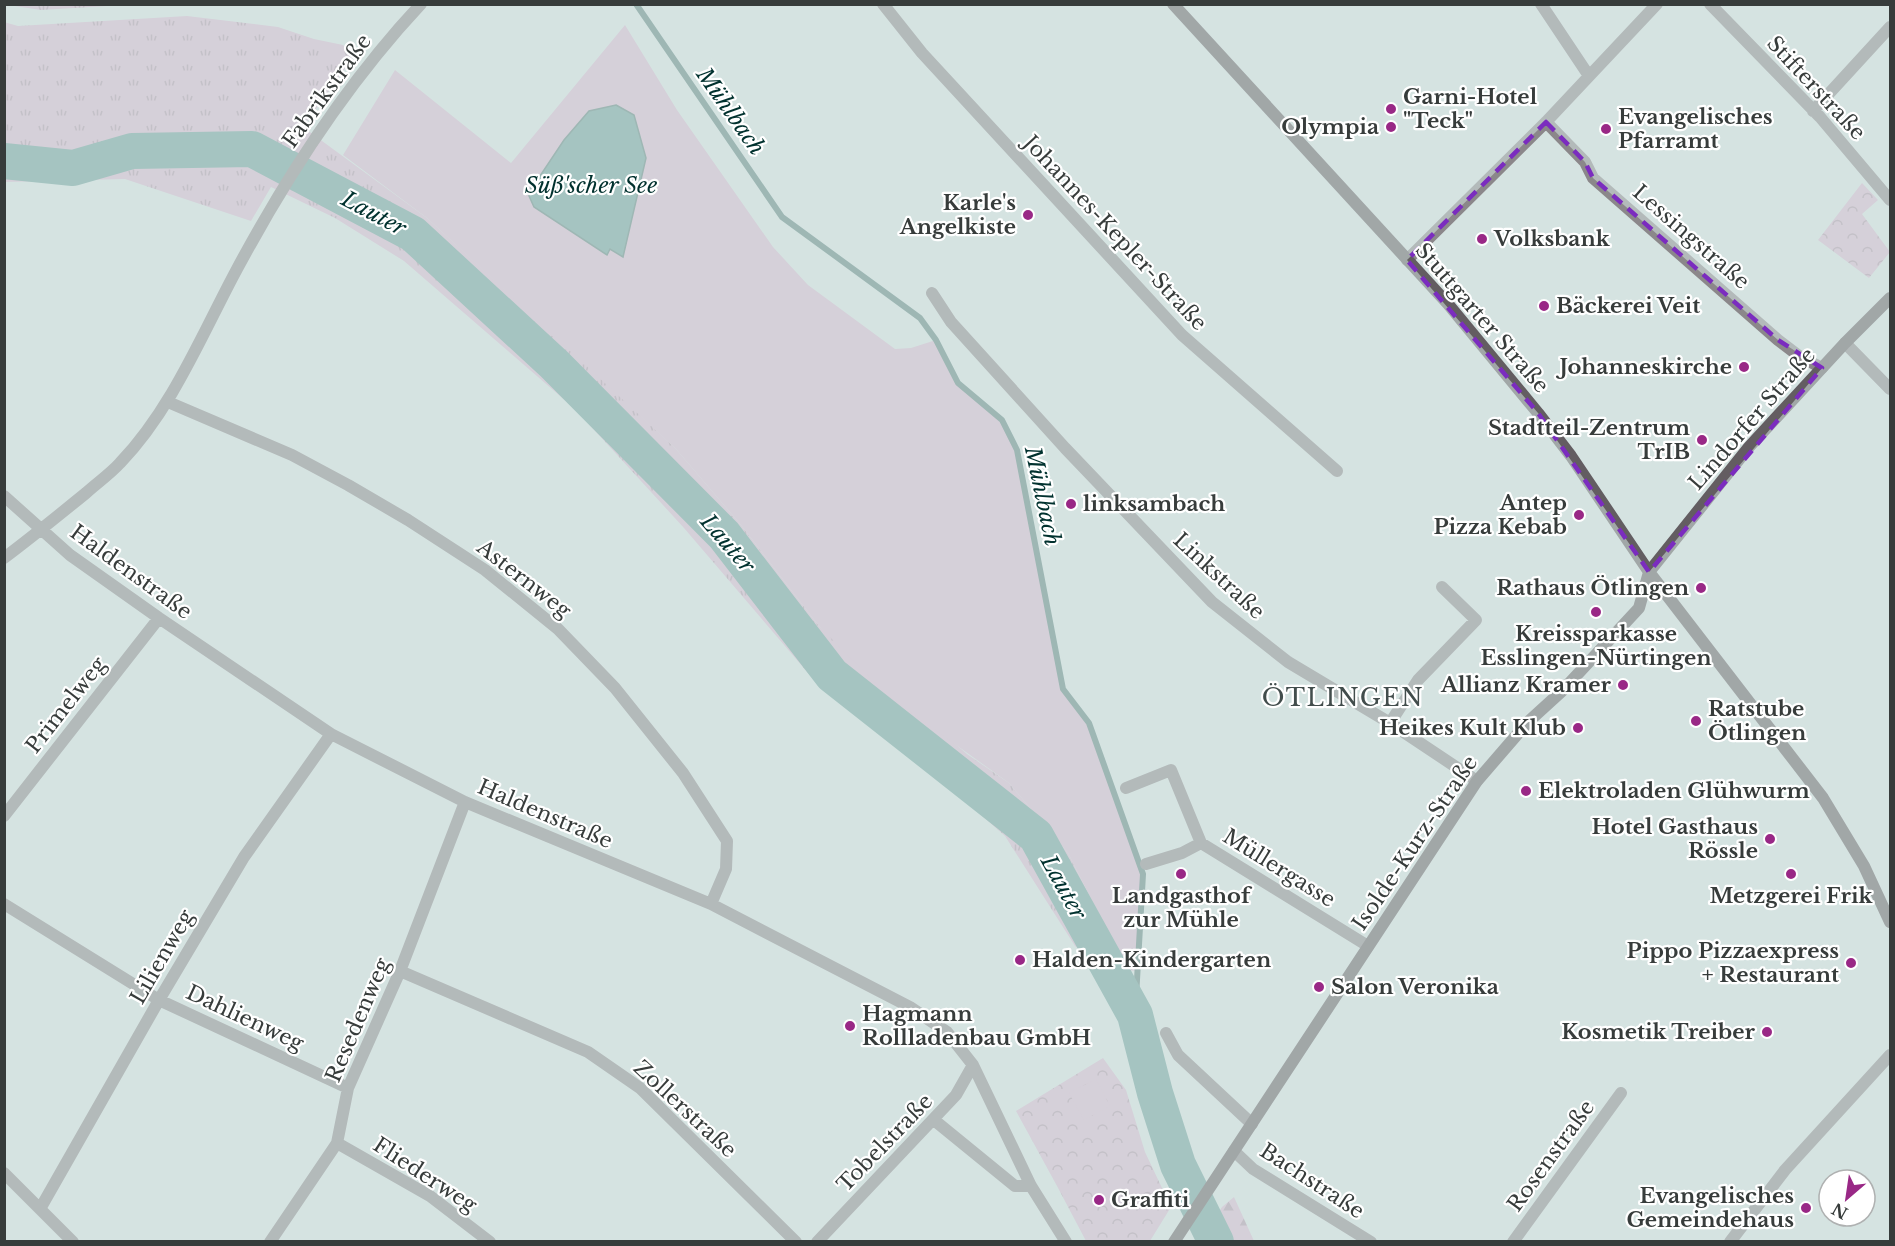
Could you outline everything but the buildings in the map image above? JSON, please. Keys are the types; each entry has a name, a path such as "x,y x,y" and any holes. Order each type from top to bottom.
{"street":[{"name":"Fabrikstraße","path":"168,402 272,207 318,134 382,47 421,4"},
{"name":"Johannes-Kepler-Straße","path":"883,4 922,53 1182,335 1337,471"},
{"name":"Stuttgarter Straße","path":"1173,4 1456,313 1538,412 1571,456 1649,572 1824,798 1864,866 1890,922"},
{"path":"1540,4 1588,76"},
{"path":"1407,260 1546,122 1657,4"},
{"name":"Stifterstraße","path":"1710,4 1813,111 1890,200"},
{"path":"1813,111 1890,27"},
{"name":"Lessingstraße","path":"1546,122 1585,162 1593,178 1778,340 1799,356 1822,368"},
{"name":"Linkstraße","path":"932,293 951,322 1065,448 1212,602 1288,662 1390,723 1477,781"},
{"name":"Lindorfer Straße","path":"1649,572 1749,447 1890,298"},
{"path":"1845,343 1890,389"},
{"path":"4,558 42,530 120,463 168,402"},
{"name":"Asternweg","path":"168,402 291,455 408,520 485,570 558,629 615,688 682,773 727,841 726,869 711,904"},
{"name":"Haldenstraße","path":"4,496 70,555 330,734 465,802 711,904 910,1006 947,1032 973,1065 1031,1186 1066,1242"},
{"name":"Isolde-Kurz-Straße","path":"1174,1242 1477,781 1528,722 1562,691 1639,608 1649,572"},
{"path":"1390,723 1418,680 1476,620 1442,587"},
{"name":"Primelweg","path":"4,816 159,618"},
{"name":"Lilienweg","path":"40,1209 159,1000 244,857 330,734"},
{"name":"Müllergasse","path":"1126,788 1171,770 1201,843 1368,946"},
{"name":"Resedenweg","path":"270,1242 337,1143 348,1088 400,971 465,802"},
{"name":"Müllergasse","path":"1146,864 1182,853 1201,843"},
{"name":"Dahlienweg","path":"4,904 159,1000 348,1088"},
{"name":"Zollerstraße","path":"400,971 588,1052 640,1088 796,1242"},
{"path":"1166,1033 1178,1055 1252,1124"},
{"path":"1730,1242 1785,1170 1890,1055"},
{"name":"Tobelstraße","path":"817,1242 934,1120 956,1095 973,1065"},
{"name":"Rosenstraße","path":"1513,1242 1621,1093"},
{"path":"934,1120 1016,1186 1031,1186"},
{"name":"Fliederweg","path":"337,1143 430,1196 490,1242"},
{"name":"Bachstraße","path":"1234,1151 1253,1169 1371,1242"},
{"path":"4,1173 73,1242"}],"highlighted area":[{"path":"1546,122 1585,162 1593,178 1778,340 1822,368 1649,572 1538,413 1407,260"}],"green space":[{"path":"8,5 124,5 41,10"},
{"path":"187,16 278,27 314,39 343,45 354,56 303,127 427,218 602,379 676,449 741,525 819,626 967,754 1009,783 1068,853 1127,970 1128,986 1075,946 1005,836 926,766 820,687 684,528 575,409 404,261 335,218 271,187 251,221 125,179 5,182 4,22 18,26"},
{"path":"625,25 677,110 773,247 808,285 895,349 911,348 936,340 958,383 1002,420 1017,450 1063,689 1089,723 1143,874 1137,971 1127,970 1068,853 1009,783 888,696 819,626 741,525 676,449 427,218 343,155 395,70 511,163"},
{"path":"1862,183 1878,200 1862,214 1890,252 1869,278 1818,240"},
{"path":"1103,1058 1126,1090 1145,1152 1171,1207 1150,1241 1086,1241 1016,1111"},
{"path":"1096,1079 1110,1106 1084,1120 1069,1093"},
{"path":"1234,1197 1254,1241 1199,1241 1222,1207"}],"water":[{"name":"Süß'scher See","path":"616,105 634,115 646,158 623,257 610,249 607,255 534,207 529,196 532,183 540,176 564,140 589,111"}],"waterway":[{"name":"Mühlbach","path":"636,4 782,217 920,318 936,340 958,383 1002,420 1017,450 1063,689 1089,723 1143,874 1135,1015"},
{"name":"Lauter","path":"4,161 73,168 132,151 252,149 413,234 554,364 724,535 832,675 1036,836 1135,1015 1155,1093 1178,1165 1216,1242"}],"place":[{"name":"Garni-Hotel \"Teck\"","path":"1391,109"},
{"name":"Olympia","path":"1391,127"},
{"name":"Evangelisches Pfarramt","path":"1606,129"},
{"name":"Karle's Angelkiste","path":"1028,215"},
{"name":"Volksbank","path":"1482,239"},
{"name":"Bäckerei Veit","path":"1544,306"},
{"name":"Johanneskirche","path":"1744,367"},
{"name":"Stadtteil-Zentrum TrIB","path":"1702,440"},
{"name":"linksambach","path":"1071,504"},
{"name":"Antep Pizza Kebab","path":"1579,515"},
{"name":"Rathaus Ötlingen","path":"1701,588"},
{"name":"Kreissparkasse Esslingen-Nürtingen","path":"1596,612"},
{"name":"Allianz Kramer","path":"1623,685"},
{"name":"Ratstube Ötlingen","path":"1696,721"},
{"name":"Heikes Kult Klub","path":"1578,728"},
{"name":"Elektroladen Glühwurm","path":"1526,791"},
{"name":"Hotel Gasthaus Rössle","path":"1770,839"},
{"name":"Landgasthof zur Mühle","path":"1181,874"},
{"name":"Metzgerei Frik","path":"1791,874"},
{"name":"Halden-Kindergarten","path":"1020,960"},
{"name":"Pippo Pizzaexpress + Restaurant","path":"1851,963"},
{"name":"Salon Veronika","path":"1319,987"},
{"name":"Hagmann Rollladenbau GmbH","path":"850,1026"},
{"name":"Kosmetik Treiber","path":"1767,1032"},
{"name":"Graffiti","path":"1099,1200"},
{"name":"Evangelisches Gemeindehaus","path":"1806,1208"}],"district":[{"name":"ÖTLINGEN","path":"1343,698"}]}
